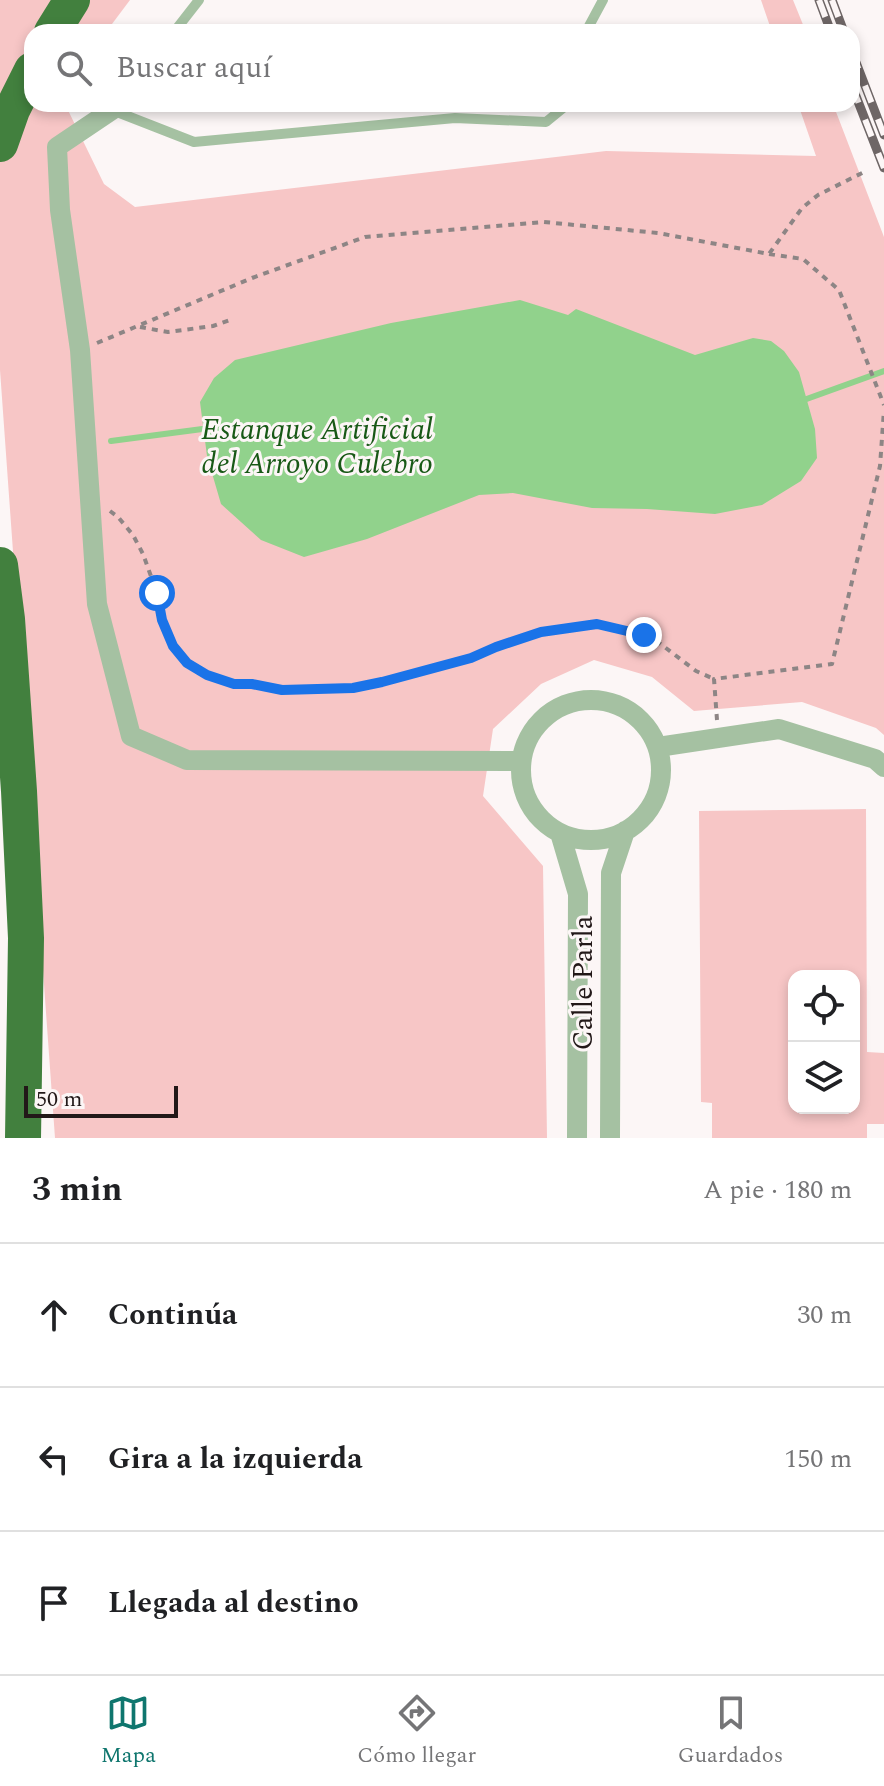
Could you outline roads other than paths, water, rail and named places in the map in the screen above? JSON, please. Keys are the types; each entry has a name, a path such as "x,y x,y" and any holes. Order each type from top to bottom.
{"highway":[{"path":"57,24 72,0"},
{"path":"0,144 24,86"},
{"path":"0,565 15,728 34,1081 34,1138"},
{"path":"23,1138 26,938"}],"street":[{"path":"108,112 57,147 60,210 80,350 97,604 131,736 187,760 521,761"},
{"path":"584,700 608,701 630,710 647,726 658,747 661,771 657,795 644,816 625,831 604,839 581,839 560,833 542,820 529,803 522,783 521,761 528,739 542,719 561,706 584,700"},
{"path":"658,747 779,729 875,759 884,767"},
{"name":"Calle Parla","path":"610,1138 611,873 625,831"},
{"name":"Calle Parla","path":"560,833 578,894 577,1138"}],"lane":[{"path":"180,24 199,0"},
{"path":"590,24 603,0"},
{"path":"126,112 194,142 455,118 546,122 558,112"}],"water":[{"name":"Estanque Artificial del Arroyo Culebro","path":"520,300 568,315 576,309 695,355 753,338 771,341 784,351 799,372 815,429 817,458 801,481 762,505 715,514 592,508 513,493 479,495 367,539 304,557 261,540 221,504 207,456 200,402 214,378 235,360 391,323"}],"waterway":[{"path":"801,401 884,371"},
{"path":"111,441 210,428"}],"railway":[{"path":"819,0 828,24"},
{"path":"832,0 841,24"},
{"path":"860,73 884,135"},
{"path":"860,106 884,168"}]}
